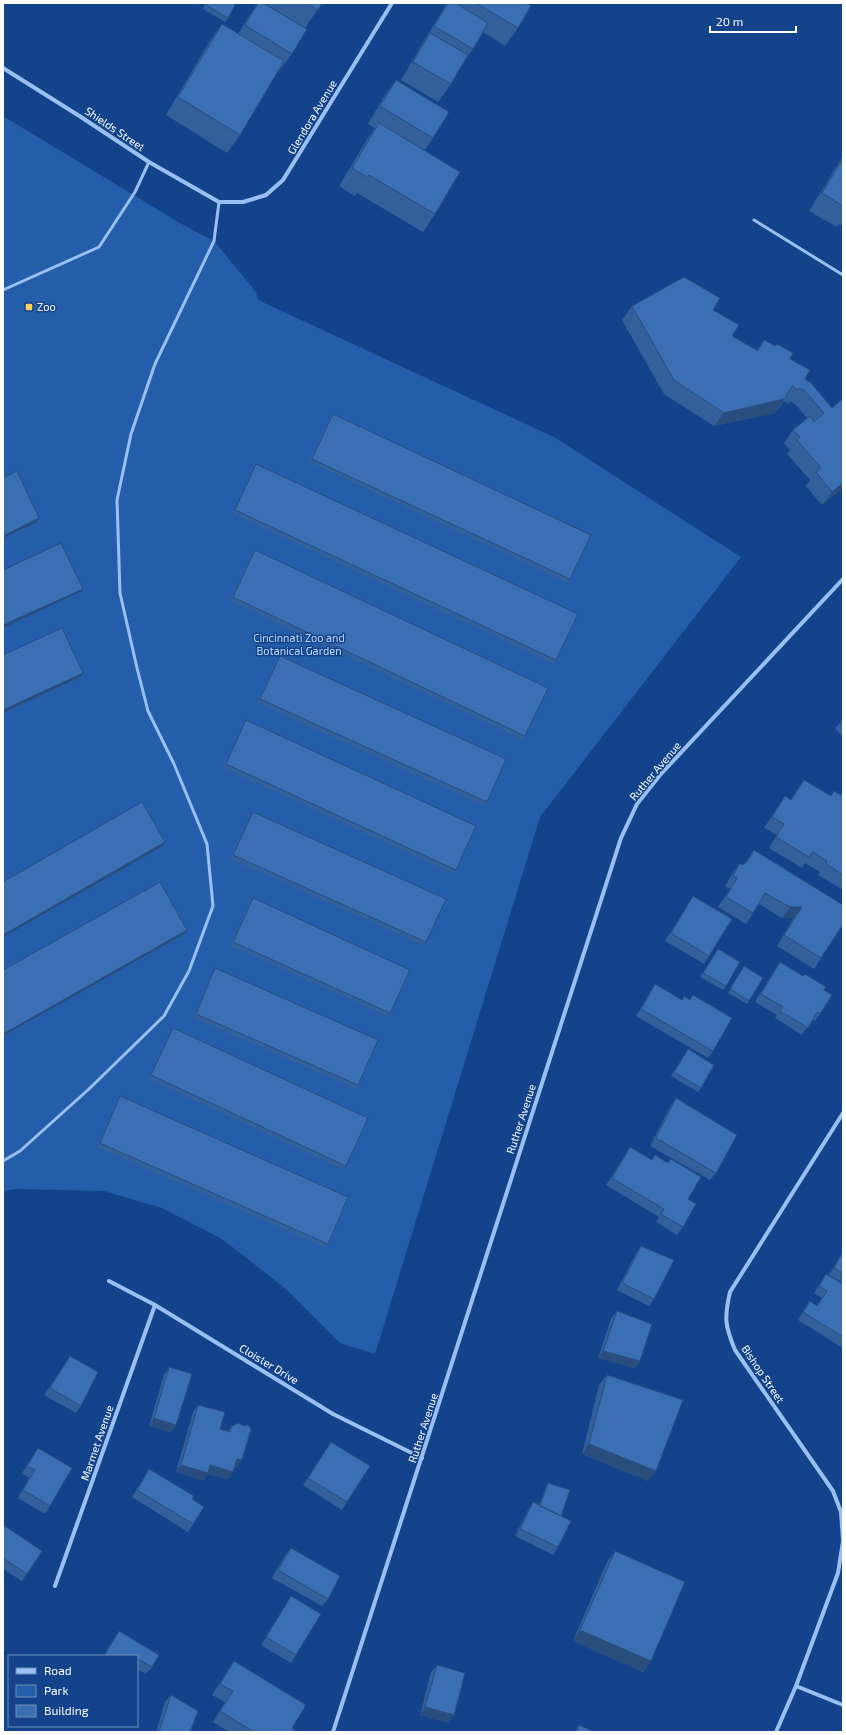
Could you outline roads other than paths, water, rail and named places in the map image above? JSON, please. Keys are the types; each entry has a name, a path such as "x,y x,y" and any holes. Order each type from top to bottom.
{"street":[{"name":"Glendora Avenue","path":"219,202 243,202 266,195 284,180 392,3"},
{"name":"Shields Street","path":"3,68 81,116 149,162 219,202"},
{"name":"Ruther Avenue","path":"333,1732 621,838 638,804 660,775 843,579"},
{"name":"Bishop Street","path":"776,1732 796,1686 838,1573 843,1540 841,1512 833,1491 735,1350 727,1332 725,1312 730,1292 843,1113"},
{"name":"Cloister Drive","path":"109,1281 155,1305 333,1414 422,1458"},
{"name":"Marmet Avenue","path":"55,1586 155,1305"},
{"path":"796,1686 843,1705"}],"lane":[{"path":"3,290 100,247 135,192 149,162"},
{"path":"3,1161 20,1151 89,1089 164,1016 189,971 213,906 207,844 174,764 148,711 137,668 120,593 117,500 131,434 155,364 214,241 219,202"},
{"path":"754,220 843,275"}],"place":[{"name":"Zoo","path":"29,307"}],"park label":[{"name":"Cincinnati Zoo and Botanical Garden","path":"299,644"}]}
